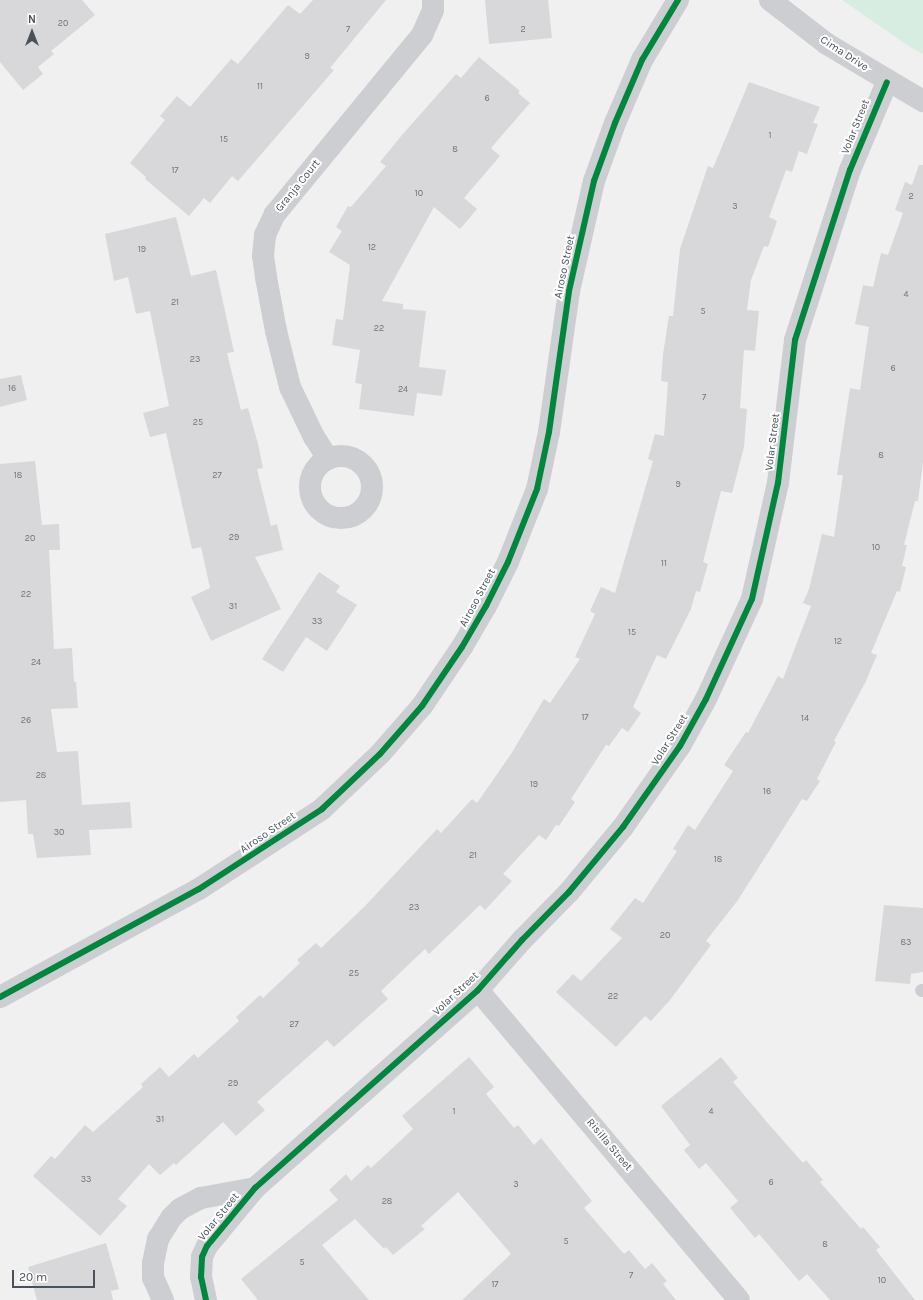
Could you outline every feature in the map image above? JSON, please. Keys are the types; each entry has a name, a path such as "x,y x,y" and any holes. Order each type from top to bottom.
{"street":[{"name":"Airoso Street","path":"0,997 199,889 322,809 380,754 431,693 486,606 508,562 537,489 549,432 569,291 594,182 615,123 642,60 678,0"},
{"name":"Cima Drive","path":"770,0 827,44 887,82 923,101"},
{"name":"Granja Court","path":"328,459 314,437 290,387 276,331 266,277 263,255 265,235 275,214 422,35 433,5"},
{"name":"Volar Street","path":"206,1300 201,1277 202,1257 208,1246 255,1188 478,990 522,940 569,892 623,827 680,746 732,647 752,600 767,544 778,483 795,340 850,170 887,82"},
{"name":"Risilla Street","path":"478,990 739,1300"},
{"name":"Volar Street","path":"163,1300 153,1278 155,1249 172,1217 190,1203 206,1197 255,1188"}],"green space":[{"path":"842,0 923,0 923,54 910,47"}],"building":[{"path":"0,0 82,0 95,15 51,51 54,54 38,67 43,74 23,90 0,62"},
{"path":"313,0 386,0 330,68 334,70 238,181 232,176 210,203 204,198 189,216 145,179 146,177 130,163 165,120 160,116 177,96 190,107 231,59 238,64 288,5 300,14"},
{"path":"485,0 548,0 552,38 489,44"},
{"path":"479,57 520,91 518,93 530,103 491,148 500,156 464,198 477,209 460,229 434,207 382,301 403,304 403,309 426,311 419,367 446,370 442,396 417,393 414,416 359,409 362,384 355,383 360,350 332,345 336,319 343,320 350,265 329,252 342,231 336,227 348,206 351,207 386,166 380,162 402,135 456,74 461,78"},
{"path":"749,82 820,107 813,123 818,124 807,154 799,151 792,172 786,170 769,217 777,221 768,247 764,246 751,280 747,310 759,311 755,351 744,350 740,408 747,409 744,447 732,493 721,491 703,562 708,564 700,592 696,591 691,609 666,659 657,655 633,707 641,713 628,732 622,728 609,746 606,745 571,799 575,802 559,826 556,825 546,840 539,835 503,874 512,881 485,910 480,905 429,954 425,949 381,991 388,999 334,1047 327,1040 257,1102 265,1110 236,1136 223,1122 176,1165 174,1163 160,1175 149,1164 118,1199 127,1206 100,1236 33,1176 51,1156 55,1159 85,1125 93,1132 143,1087 141,1084 160,1067 169,1077 194,1054 198,1058 239,1021 236,1017 260,995 263,998 300,963 297,960 316,943 321,948 365,906 437,829 441,833 472,799 477,803 511,754 544,699 550,703 580,659 575,657 595,614 590,611 601,587 615,593 653,461 648,459 655,434 664,436 668,382 661,381 663,354 669,316 673,316 680,249 708,166 713,168"},
{"path":"919,165 923,165 923,462 918,501 915,501 904,545 907,545 902,566 906,567 900,592 897,591 871,653 877,655 866,681 834,741 836,742 817,779 820,781 807,801 802,799 738,900 706,941 711,945 670,1000 651,1021 645,1016 616,1047 556,992 573,974 581,981 622,938 610,929 635,898 643,903 677,851 673,849 688,825 695,830 733,771 724,765 746,732 748,733 778,676 783,679 811,606 803,603 809,589 822,534 834,537 843,475 837,475 850,388 860,390 869,327 855,324 863,285 873,287 881,253 888,255 903,213 895,210 905,182 912,185"},
{"path":"176,217 191,276 216,270 234,352 227,353 241,410 248,408 263,468 257,469 271,526 277,524 283,550 255,557 281,609 211,641 191,597 210,588 201,547 192,549 166,433 150,437 143,413 169,406 150,311 136,314 128,277 114,281 105,234"},
{"path":"21,375 27,400 0,407 0,379"},
{"path":"35,461 42,525 59,524 60,550 49,550 54,649 72,648 74,682 76,682 78,708 51,709 57,752 78,751 82,805 130,802 132,828 89,830 91,855 37,858 33,834 28,834 26,800 0,802 0,464"},
{"path":"319,572 340,586 336,592 357,605 327,651 306,637 283,672 262,659"},
{"path":"884,905 923,908 923,972 911,974 910,984 875,981"},
{"path":"469,1057 494,1087 486,1094 514,1128 518,1125 534,1145 541,1138 592,1201 584,1208 624,1254 629,1250 645,1269 652,1263 667,1281 663,1284 676,1300 462,1300 511,1254 458,1192 421,1226 425,1229 393,1255 386,1247 384,1249 355,1219 322,1245 369,1300 258,1300 241,1279 338,1200 329,1190 346,1174 351,1181 368,1165 371,1168 413,1129 402,1116"},
{"path":"721,1057 738,1078 733,1082 803,1163 806,1160 823,1180 820,1182 861,1229 863,1227 880,1247 876,1250 915,1300 830,1300 807,1274 799,1281 759,1234 755,1238 730,1208 738,1201 706,1163 699,1169 684,1150 690,1145 661,1106"},
{"path":"106,1243 119,1289 111,1291 113,1300 37,1300 28,1267"}],"cycle path":[{"path":"0,997 199,889 322,809 380,754 422,706 462,647 486,606 508,562 537,489 549,432 569,291 594,181 615,123 642,60 678,0"},
{"path":"206,1300 201,1277 202,1257 207,1246 255,1188 478,990 522,940 569,892 623,827 680,746 706,699 752,599 778,483 795,340 850,170 887,82"}]}
